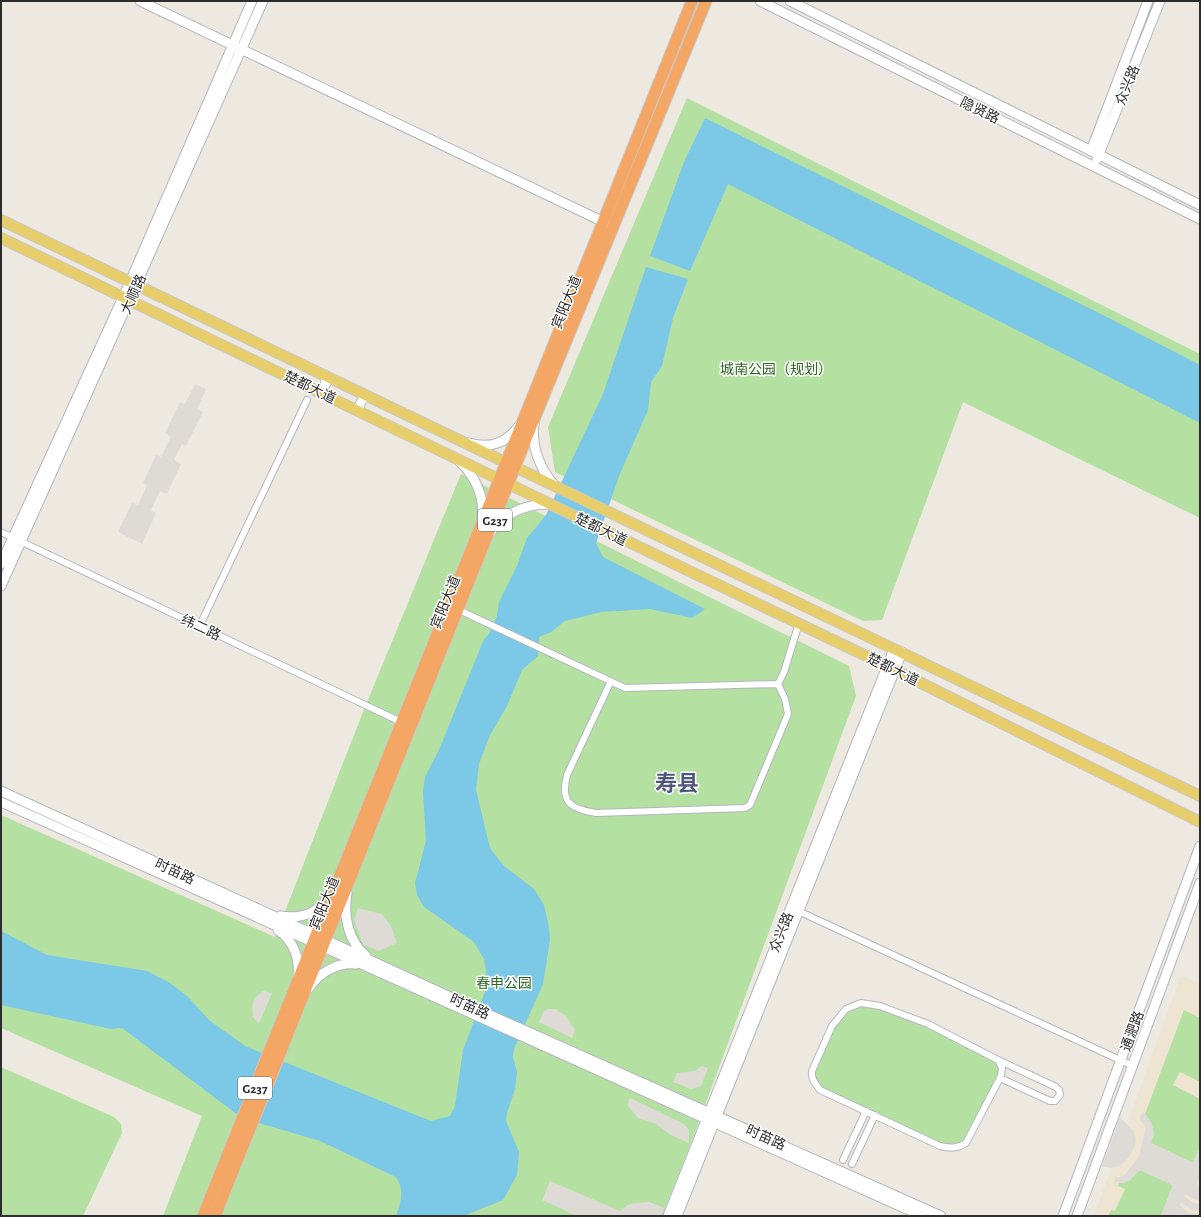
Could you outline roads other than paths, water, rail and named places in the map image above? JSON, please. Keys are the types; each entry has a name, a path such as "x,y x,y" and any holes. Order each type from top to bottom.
{"highway":[{"name":"宾阳大道","path":"609,224 692,1"},
{"name":"宾阳大道","path":"343,882 401,722 484,533 609,224 706,1"},
{"name":"宾阳大道","path":"215,1216 239,1143 343,882 458,610 484,533"},
{"name":"宾阳大道","path":"203,1216 239,1143"}],"main road":[{"name":"楚都大道","path":"1,220 512,464 1200,796"},
{"name":"楚都大道","path":"1,238 612,535 800,623 1200,822"}],"street":[{"path":"140,1 609,224"},
{"name":"大顺路","path":"1,586 17,539 252,1"},
{"name":"大顺路","path":"1,564 17,539 264,1"},
{"name":"隐贤路","path":"760,1 1094,168 1200,219"},
{"name":"隐贤路","path":"790,1 1200,206"},
{"name":"众兴路","path":"1094,168 1095,153 1148,1"},
{"name":"众兴路","path":"1095,153 1160,1"},
{"path":"317,391 322,390 326,383 325,375"},
{"path":"360,412 359,406 362,399 367,396"},
{"path":"202,623 307,400"},
{"path":"462,441 477,445 496,445 506,440 530,418 537,457 545,474 555,486"},
{"path":"456,458 467,468 480,492 483,505 484,533"},
{"path":"484,533 506,516 531,506 550,505"},
{"name":"纬二路","path":"1,532 401,722"},
{"path":"458,610 481,619 625,688 778,684"},
{"path":"778,684 784,672 800,623"},
{"name":"众兴路","path":"794,910 887,666 898,651"},
{"name":"众兴路","path":"676,1216 713,1116 898,651"},
{"path":"611,681 567,775 564,786 568,803 575,808 596,814 745,808 750,805 788,714 785,699 778,684"},
{"name":"时苗路","path":"1,791 266,917"},
{"name":"时苗路","path":"1,802 266,917 534,1038 941,1216"},
{"name":"通淝路","path":"1063,1216 1200,846"},
{"path":"266,917 303,917 318,909 343,882"},
{"path":"343,882 349,931 354,944 369,964"},
{"name":"通淝路","path":"1077,1216 1200,882"},
{"path":"794,910 1133,1066"},
{"path":"266,917 284,934 293,946 298,958 298,994"},
{"path":"298,994 335,967 347,964 369,964"},
{"path":"998,1060 1002,1068 1000,1078 971,1136 966,1143 959,1148 940,1146 820,1090 812,1076 832,1026 846,1009 861,1003 880,1006 928,1024 998,1060 1056,1087 1059,1090 1060,1095 1055,1101 1050,1101 1000,1078"},
{"path":"843,1160 866,1111"},
{"path":"852,1164 874,1115"},
{"name":"众兴路","path":"668,1216 713,1116"},
{"name":"时苗路","path":"713,1116 922,1216"}],"water":[{"path":"705,118 1097,312 1200,365 1200,423 728,184 690,271 650,256 684,162"},
{"path":"646,267 688,279 673,318 662,366 651,382 648,410 619,476 596,543 603,557 705,609 692,618 650,609 601,612 565,621 551,632 539,637 538,656 522,670 507,706 490,735 479,764 476,790 490,848 504,866 534,889 544,905 549,927 550,940 543,984 514,1049 513,1057 517,1072 515,1089 507,1113 506,1121 519,1152 517,1175 503,1200 463,1216 396,1216 401,1201 401,1191 396,1177 320,1141 242,1118 122,1028 111,1029 1,1005 1,931 47,955 147,971 170,983 188,997 209,1020 245,1046 431,1121 450,1116 455,1106 463,1050 488,984 484,959 474,942 424,907 417,895 415,883 426,841 423,792 425,777 439,750 484,639 489,634 497,616 499,602 517,566 527,538 546,515 603,394"}],"district":[{"name":"寿县","path":"677,783"}],"park label":[{"name":"城南公园（规划）","path":"776,369"},
{"name":"春申公园","path":"504,983"}]}
